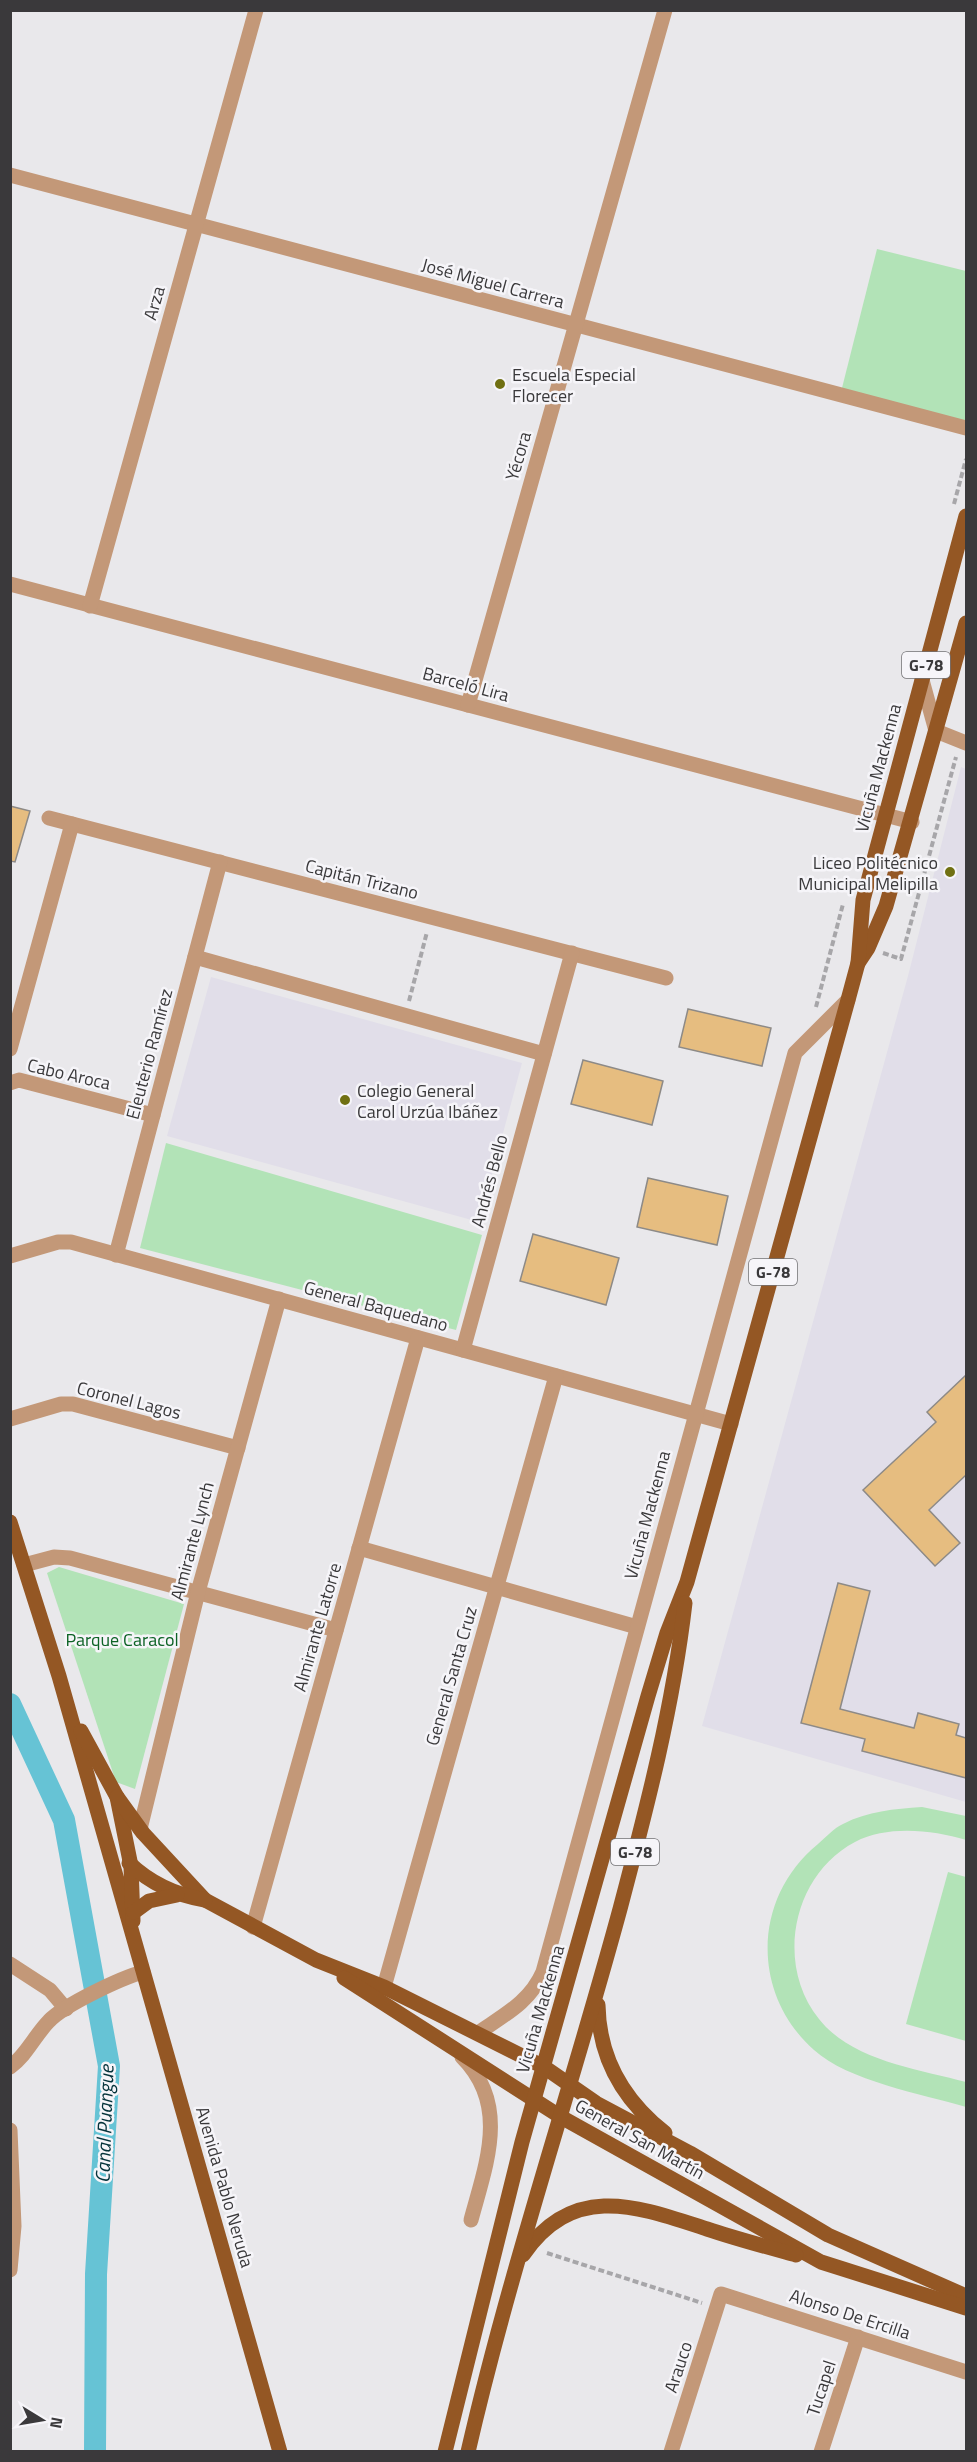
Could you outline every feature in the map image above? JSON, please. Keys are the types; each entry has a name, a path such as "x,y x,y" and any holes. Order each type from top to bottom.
{"main road":[{"name":"Vicuña Mackenna","path":"445,2451 492,2254 534,2100 648,1696 667,1633 687,1582 858,963 863,900 966,516"},
{"name":"Vicuña Mackenna","path":"858,963 868,948 886,906 912,822 966,623"},
{"name":"Avenida Pablo Neruda","path":"10,1522 68,1708 280,2451"},
{"name":"Vicuña Mackenna","path":"468,2451 518,2262 597,1992 647,1809 667,1723 679,1653 687,1582"},
{"name":"Avenida Pablo Neruda","path":"68,1708 117,1797 131,1866 134,1912 132,1934"},
{"name":"General San Martín","path":"117,1797 140,1829 205,1900 316,1960 460,2055 561,2117 821,2262 966,2308"},
{"name":"General San Martín","path":"102,1831 131,1866 149,1880 177,1895 205,1900"},
{"path":"134,1912 149,1901 177,1895"},
{"name":"General San Martín","path":"316,1960 384,1987 544,2067 622,2118 690,2153 828,2235 966,2296"},
{"path":"597,1992 602,2046 617,2082 650,2122 690,2153"},
{"path":"518,2262 528,2247 554,2224 569,2215 598,2206 627,2205 821,2262"}],"street":[{"name":"Arza","path":"90,606 256,10"},
{"name":"Yécora","path":"468,705 666,10"},
{"name":"José Miguel Carrera","path":"10,175 966,428"},
{"name":"Barceló Lira","path":"10,584 912,822"},
{"path":"922,680 936,731 964,742"},
{"name":"Capitán Trizano","path":"49,818 666,978"},
{"path":"10,1049 72,825"},
{"name":"Eleuterio Ramírez","path":"116,1255 220,862"},
{"name":"Andrés Bello","path":"463,1350 572,953"},
{"path":"195,957 544,1054"},
{"name":"Vicuña Mackenna","path":"478,2033 523,2002 538,1984 543,1972 795,1053 848,1000"},
{"name":"Cabo Aroca","path":"10,1083 20,1080 153,1115"},
{"name":"General Baquedano","path":"10,1256 64,1242 731,1424"},
{"name":"Almirante Lynch","path":"140,1829 198,1592 279,1299"},
{"name":"Almirante Latorre","path":"253,1927 418,1338"},
{"name":"General Santa Cruz","path":"384,1987 556,1376"},
{"name":"Coronel Lagos","path":"10,1419 61,1404 73,1404 238,1448"},
{"path":"359,1548 637,1626"},
{"path":"24,1565 54,1557 70,1558 336,1630"},
{"path":"10,1964 50,1990 66,2009"},
{"path":"10,2067 19,2061 51,2018 120,1978 142,1972"},
{"path":"460,2055 476,2070 492,2126 491,2145 471,2220"},
{"path":"10,2130 12,2226 10,2270"},
{"name":"Alonso De Ercilla","path":"719,2301 858,2337 966,2372"},
{"name":"Arauco","path":"671,2451 719,2301"},
{"name":"Tucapel","path":"821,2451 858,2337"}],"path":[{"path":"868,948 901,959 964,742"},
{"path":"405,1016 431,917"},
{"path":"528,2247 719,2301"}],"shaded area":[{"path":"961,767 966,769 966,1802 702,1726 908,976"},
{"name":"Colegio General Carol Urzúa Ibáñez","path":"211,977 522,1063 479,1222 167,1136"}],"green space":[{"path":"877,249 966,271 965,423 841,392"},
{"path":"166,1143 482,1235 456,1330 140,1248"},
{"name":"Parque Caracol","path":"59,1567 184,1604 135,1789 116,1782 47,1573"},
{"path":"922,1807 966,1816 966,1840 925,1832 896,1831 881,1833 855,1842 834,1857 817,1876 804,1898 797,1923 794,1948 797,1973 805,1997 819,2019 833,2033 849,2045 867,2054 966,2082 966,2107 865,2078 828,2061 814,2050 793,2027 779,2002 770,1974 768,1946 771,1918 781,1891 796,1866 830,1833 843,1824 872,1813"},
{"path":"948,1872 966,1877 966,2041 906,2024"}],"building":[{"path":"10,806 30,811 15,862 10,861"},
{"path":"688,1009 771,1028 762,1066 679,1047"},
{"path":"583,1060 663,1081 652,1125 571,1104"},
{"path":"648,1178 728,1196 717,1245 637,1227"},
{"path":"533,1234 619,1258 606,1305 520,1281"},
{"path":"966,1375 966,1475 929,1510 960,1543 935,1566 863,1490 936,1422 927,1412"},
{"path":"838,1583 870,1591 840,1709 914,1728 918,1713 959,1724 956,1735 966,1738 966,1778 862,1751 865,1739 801,1723"}],"waterway":[{"name":"Canal Puangue","path":"10,1704 64,1820 109,2066 96,2274 95,2452"}],"place":[{"name":"Escuela Especial Florecer","path":"500,384"},
{"name":"Liceo Politécnico Municipal Melipilla","path":"950,872"},
{"name":"Colegio General Carol Urzúa Ibáñez","path":"345,1100"}]}
